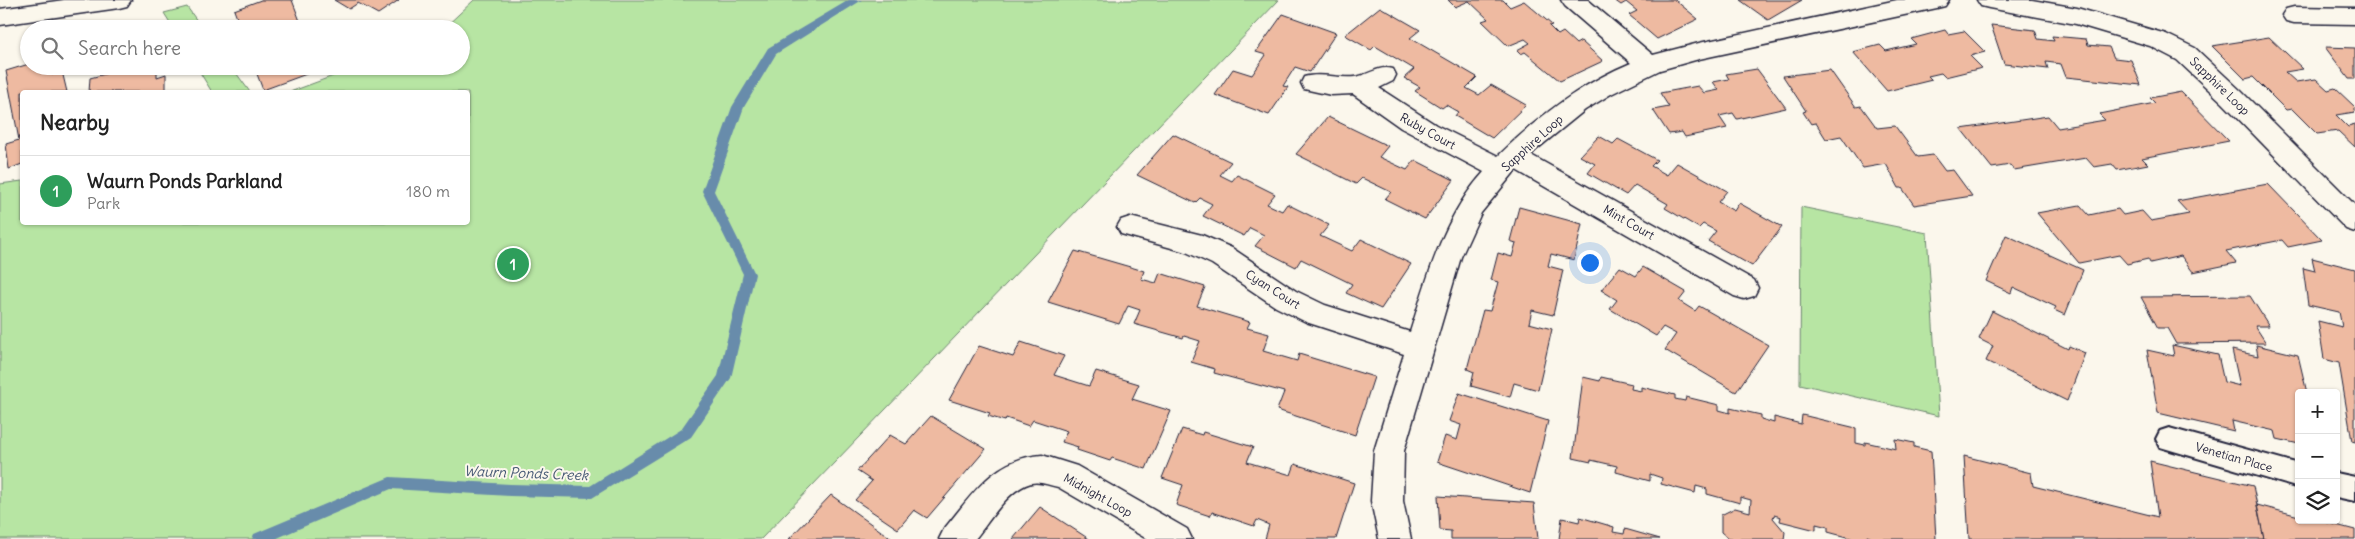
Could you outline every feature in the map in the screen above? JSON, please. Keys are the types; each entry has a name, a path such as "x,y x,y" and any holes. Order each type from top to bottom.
{"street":[{"path":"0,17 119,0"},
{"path":"1573,0 1649,65"},
{"name":"Sapphire Loop","path":"1395,539 1387,501 1387,468 1392,438 1419,347 1457,235 1473,205 1508,163 1547,126 1581,101 1649,65 1854,8 1937,0"},
{"name":"Sapphire Loop","path":"1989,0 2077,16 2158,40 2186,54 2232,97 2355,222"},
{"path":"2294,15 2355,16"},
{"path":"1313,83 1333,86 1367,84 1384,75"},
{"name":"Ruby Court","path":"1358,85 1382,104 1424,132 1508,163"},
{"name":"Mint Court","path":"1508,163 1744,288"},
{"name":"Cyan Court","path":"1130,227 1192,243 1222,256 1286,299 1316,314 1419,347"},
{"name":"Midnight Loop","path":"955,539 1001,484 1026,470 1042,469 1056,472 1077,482 1176,539"}],"lane":[{"name":"Venetian Place","path":"2169,439 2295,475"},
{"path":"2340,486 2355,489"}],"green space":[{"path":"474,0 1279,0 761,539 0,539 0,184 20,181 20,225 470,225 470,90 295,90 336,75 470,75 470,20 453,20"},
{"path":"187,7 196,20 168,20 164,13"},
{"path":"202,75 238,75 249,90 211,90"},
{"path":"1801,207 1927,233 1939,416 1800,384"}],"building":[{"path":"261,0 292,0 300,20 238,20 234,10"},
{"path":"334,0 399,0 378,14 358,3 349,9"},
{"path":"1448,0 1503,0 1510,7 1524,1 1552,25 1549,26 1558,35 1563,32 1576,44 1581,41 1603,61 1560,81 1525,52 1521,54 1517,50 1530,43 1525,39 1508,46 1482,21 1488,19 1469,1 1455,7"},
{"path":"1614,0 1675,0 1698,19 1657,39 1629,15 1637,11 1626,2 1621,5"},
{"path":"1740,0 1802,0 1768,20"},
{"path":"1380,7 1420,30 1410,38 1477,77 1466,88 1479,95 1491,85 1526,105 1492,138 1455,116 1458,112 1446,105 1442,108 1415,91 1420,87 1404,78 1414,69 1375,46 1371,50 1345,35"},
{"path":"1283,14 1336,33 1310,72 1295,67 1283,86 1288,87 1269,115 1215,95 1233,69 1252,75 1266,55 1256,52"},
{"path":"1991,25 2035,30 2038,39 2054,41 2052,36 2086,39 2088,45 2109,47 2114,58 2131,60 2141,85 2066,77 2061,64 2046,62 2048,69 2004,64"},
{"path":"1945,30 1948,34 1964,31 1985,52 1970,56 1982,68 1945,77 1941,73 1928,76 1932,80 1887,91 1853,52 1880,45 1886,51 1916,44 1911,39"},
{"path":"2269,37 2303,69 2285,72 2296,82 2316,79 2328,90 2335,88 2355,107 2355,112 2336,115 2348,127 2355,125 2355,147 2338,131 2317,134 2292,109 2286,110 2253,77 2245,79 2212,46"},
{"path":"2325,47 2355,48 2355,79 2349,79"},
{"path":"20,67 20,75 63,75 67,90 20,90 20,165 9,169 6,144 19,140 6,71"},
{"path":"1757,69 1786,108 1737,119 1733,113 1719,116 1727,128 1685,137 1682,132 1669,134 1653,110 1669,107 1660,93 1698,86 1704,93 1719,90 1713,82 1729,79 1726,74"},
{"path":"1830,70 1856,107 1861,106 1877,128 1895,126 1918,157 1933,155 1945,171 1953,170 1972,196 1914,205 1902,188 1899,188 1886,164 1863,168 1841,136 1826,139 1816,123 1811,124 1803,112 1806,111 1783,76"},
{"path":"101,75 157,75 157,77 166,75 166,90 89,90 90,78"},
{"path":"257,75 304,75 263,90"},
{"path":"2181,92 2229,141 2142,158 2148,164 2117,170 2112,164 2094,167 2086,158 2014,170 2010,165 1992,168 1961,129 2048,116 2058,128 2105,120 2099,114 2155,103 2150,98"},
{"path":"1328,117 1388,146 1379,157 1407,170 1415,160 1454,180 1425,219 1385,199 1391,192 1362,178 1356,184 1296,154"},
{"path":"1173,134 1231,162 1220,175 1232,181 1237,175 1275,194 1267,204 1282,211 1287,204 1329,225 1320,236 1352,251 1361,239 1411,264 1381,309 1346,293 1352,284 1301,259 1296,267 1255,246 1264,235 1250,228 1244,236 1203,216 1212,204 1200,198 1195,203 1137,175"},
{"path":"1599,136 1613,144 1618,139 1657,160 1651,166 1667,175 1677,163 1727,191 1718,202 1734,211 1739,203 1782,227 1752,266 1708,241 1716,231 1703,224 1699,228 1665,208 1668,204 1635,185 1626,195 1588,173 1595,164 1580,156"},
{"path":"2268,184 2322,240 2288,247 2282,240 2226,251 2236,263 2193,272 2181,256 2150,263 2148,259 2127,264 2119,255 2079,263 2037,213 2080,205 2089,215 2118,209 2123,215 2142,211 2151,221 2189,214 2177,201"},
{"path":"1519,207 1582,224 1574,260 1551,254 1548,266 1563,270 1553,315 1532,310 1529,323 1552,329 1538,390 1514,383 1510,397 1471,386 1474,372 1467,369 1483,310 1490,311 1498,282 1491,280 1498,253 1512,257 1516,243 1510,241"},
{"path":"2006,235 2083,270 2065,315 2054,310 2056,307 2013,287 2011,293 1986,281"},
{"path":"1075,251 1144,271 1141,279 1156,283 1160,273 1205,287 1197,306 1250,322 1247,328 1269,334 1263,351 1297,361 1299,354 1374,377 1355,435 1277,410 1284,392 1214,373 1215,369 1191,362 1200,341 1134,324 1140,310 1128,306 1119,324 1048,302"},
{"path":"2312,258 2355,269 2355,442 2352,441 2339,363 2324,359 2318,321 2342,327 2339,312 2308,305 2303,268 2315,271"},
{"path":"1620,267 1636,276 1643,267 1686,292 1679,301 1695,311 1699,306 1768,345 1736,392 1665,350 1676,334 1663,327 1656,336 1610,309 1617,300 1601,290"},
{"path":"2250,296 2269,326 2255,326 2266,343 2176,344 2167,328 2158,328 2141,297"},
{"path":"1992,311 2068,349 2069,346 2085,353 2067,401 1986,361 1993,346 1979,339"},
{"path":"1021,342 1064,356 1054,375 1089,386 1096,371 1139,384 1132,399 1171,411 1146,469 1112,458 1110,461 1077,450 1078,447 1062,442 1067,431 1033,420 1029,426 1006,418 1005,421 988,416 990,413 949,400 979,346 1013,357"},
{"path":"2172,345 2218,355 2224,382 2240,386 2232,350 2258,356 2256,345 2298,355 2306,389 2295,389 2295,443 2277,439 2275,431 2232,421 2234,431 2158,413 2147,350 2174,356"},
{"path":"1583,377 1600,381 1601,377 1632,384 1631,389 1641,391 1641,387 1675,395 1675,399 1685,401 1686,397 1719,405 1719,410 1730,413 1730,408 1761,415 1761,419 1774,423 1774,417 1801,424 1802,415 1856,428 1856,443 1865,445 1865,442 1896,449 1895,439 1914,443 1914,447 1931,451 1936,539 1875,539 1867,536 1866,539 1854,539 1828,532 1828,527 1816,524 1816,530 1780,521 1781,517 1774,515 1773,518 1785,532 1784,539 1729,539 1721,532 1721,515 1735,508 1750,512 1751,500 1740,497 1740,503 1707,494 1707,489 1696,486 1695,493 1661,484 1662,478 1650,474 1650,481 1616,472 1617,466 1573,458"},
{"path":"1459,393 1548,421 1530,493 1437,462 1445,436 1457,440 1461,425 1449,421"},
{"path":"931,416 986,449 927,518 914,510 898,529 855,500 872,481 857,471 890,435 906,444"},
{"path":"1182,429 1202,435 1203,432 1253,447 1247,462 1291,475 1295,464 1354,483 1336,539 1265,539 1269,525 1257,520 1254,526 1212,512 1210,516 1176,505 1183,485 1162,478"},
{"path":"1964,456 2031,473 2033,486 2158,517 2150,461 2253,486 2264,539 1969,539"},
{"path":"831,495 892,539 789,539"},
{"path":"1438,496 1534,503 1538,539 1451,539 1451,531 1440,530"},
{"path":"2257,505 2295,515 2295,524 2332,524 2355,530 2355,539 2264,539"},
{"path":"1040,507 1089,539 1013,539"},
{"path":"1580,517 1614,527 1613,532 1624,534 1625,529 1660,539 1559,539 1562,518 1579,522"}],"waterway":[{"name":"Waurn Ponds Creek","path":"259,539 390,483 510,490 592,492 686,433 724,378 749,274 708,191 738,107 772,51 857,0"}],"place":[{"name":"Waurn Ponds Parkland","path":"513,264"}]}
